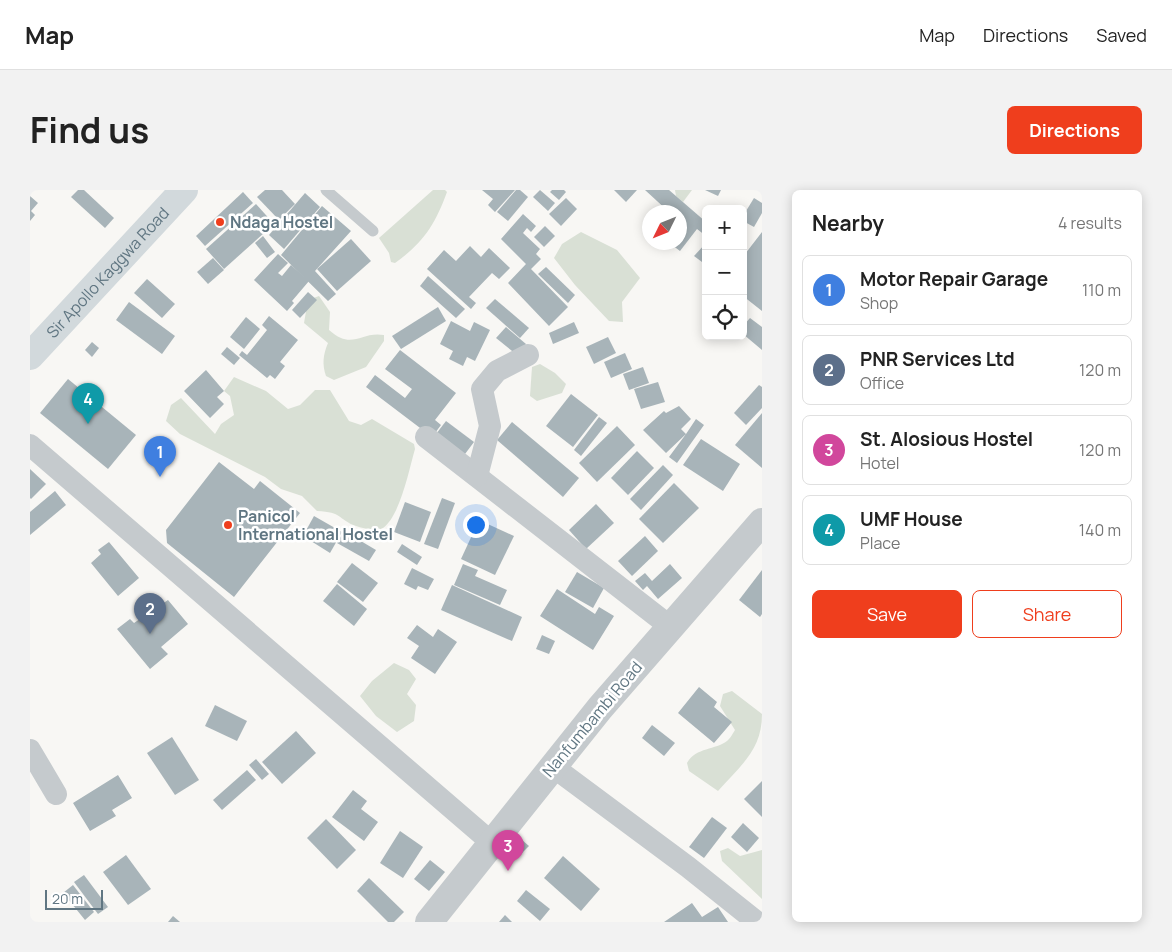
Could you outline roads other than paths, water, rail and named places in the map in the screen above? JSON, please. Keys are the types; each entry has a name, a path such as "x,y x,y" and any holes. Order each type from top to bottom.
{"main road":[{"name":"Sir Apollo Kaggwa Road","path":"30,356 184,190"}],"street":[{"path":"477,476 490,426 482,390 497,371 528,355"},
{"path":"426,437 672,628"},
{"path":"30,445 491,842"},
{"name":"Nanfumbambi Road","path":"429,922 491,842 600,708 672,628 762,522"},
{"path":"30,750 56,794"},
{"path":"552,766 688,867 756,922"}],"lane":[{"path":"326,190 373,231"}],"place":[{"name":"Ndaga Hostel","path":"220,222"},
{"name":"UMF House","path":"88,424"},
{"name":"Motor Repair Garage","path":"160,477"},
{"name":"Panicol International Hostel","path":"228,525"},
{"name":"PNR Services Ltd","path":"150,634"},
{"name":"St. Alosious Hostel","path":"508,871"}]}
